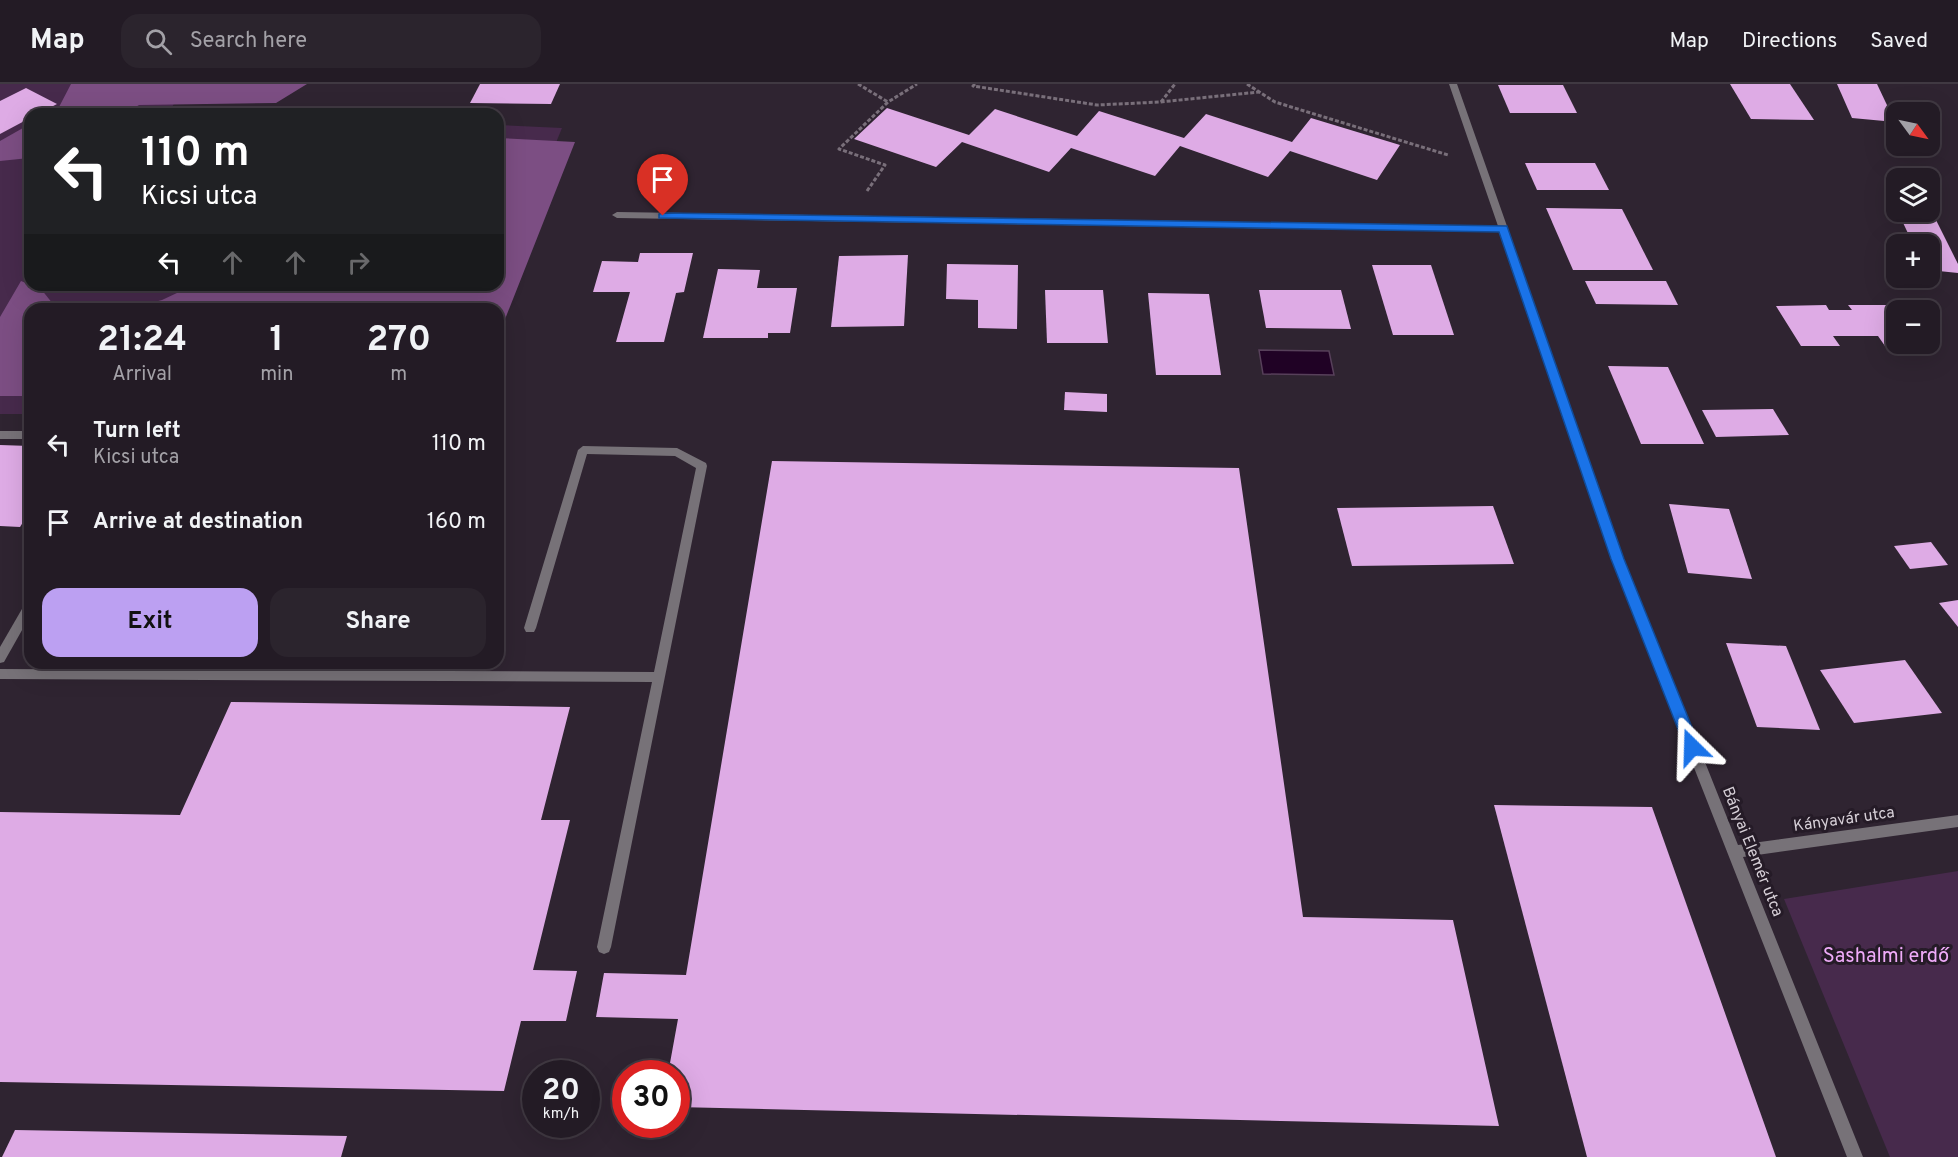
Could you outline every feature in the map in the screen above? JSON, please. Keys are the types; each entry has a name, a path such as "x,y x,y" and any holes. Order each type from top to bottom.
{"street":[{"name":"Bányai Elemér utca","path":"1453,84 1618,559 1855,1157"},
{"path":"617,215 1503,229"},
{"path":"0,435 24,435"},
{"path":"530,628 583,450 677,452 702,466 604,946"},
{"path":"0,658 24,616"},
{"path":"0,674 659,677"},
{"name":"Kányavár utca","path":"1734,852 1958,821"}],"path":[{"path":"858,84 888,102"},
{"path":"847,219 885,165 839,149 888,102 917,84"},
{"path":"975,84 974,86 1098,105 1259,93"},
{"path":"1160,102 1175,84"},
{"path":"1247,84 1275,102 1481,164"}],"green space":[{"path":"0,84 185,84 172,108 24,108 24,291 495,291 490,303 24,303 24,414 0,414"},
{"path":"504,125 562,128 504,269"},
{"name":"Sashalmi erdő","path":"1958,871 1958,1157 1890,1157 1784,899"}],"shaded area":[{"path":"71,84 307,84 276,103 139,105 134,108 57,108"},
{"path":"24,127 24,159 0,161 0,141"},
{"path":"504,138 575,142 504,322 504,303 151,303 181,291 504,291"},
{"path":"21,281 24,282 24,291 43,291 52,303 24,303 24,396 0,396 0,317"},
{"path":"1259,350 1329,351 1334,375 1263,374"}],"building":[{"path":"480,84 560,84 551,104 470,103"},
{"path":"1730,84 1790,84 1814,120 1751,119"},
{"path":"1837,84 1877,84 1886,103 1886,121 1852,118"},
{"path":"1498,85 1563,85 1577,113 1510,113"},
{"path":"26,88 57,104 49,108 24,108 24,121 0,134 0,101"},
{"path":"887,108 969,135 995,109 1077,136 1099,111 1184,138 1206,114 1292,142 1311,118 1400,145 1377,180 1290,151 1268,177 1180,146 1155,176 1071,148 1049,172 962,142 936,167 854,139"},
{"path":"1525,163 1595,163 1609,190 1537,190"},
{"path":"1546,208 1622,209 1653,270 1573,270"},
{"path":"1903,222 1937,222 1958,264 1958,273 1940,271 1940,234 1908,234"},
{"path":"640,253 693,253 684,292 676,293 664,342 616,342 630,292 593,292 602,261 638,262"},
{"path":"908,255 904,326 831,327 839,256"},
{"path":"947,264 1018,265 1017,329 978,328 978,300 946,299"},
{"path":"1372,265 1431,265 1454,335 1393,335"},
{"path":"718,269 760,270 757,288 797,288 790,333 768,333 768,338 703,338"},
{"path":"1585,281 1666,281 1678,305 1596,304"},
{"path":"1045,290 1103,290 1108,343 1047,343"},
{"path":"1259,290 1341,290 1351,329 1266,328"},
{"path":"1148,293 1209,294 1221,375 1156,375"},
{"path":"1826,305 1829,310 1852,310 1848,305 1886,305 1886,346 1878,336 1833,336 1840,346 1801,346 1776,306"},
{"path":"1608,366 1668,367 1704,444 1641,444"},
{"path":"1065,392 1107,394 1107,412 1064,410"},
{"path":"1773,409 1789,435 1716,437 1702,410"},
{"path":"0,445 24,446 24,521 20,527 0,526"},
{"path":"772,461 1239,468 1303,917 1453,920 1499,1126 690,1107 690,1060 671,1060 678,1019 596,1017 604,973 686,975"},
{"path":"1669,504 1729,509 1752,579 1688,573"},
{"path":"1493,506 1514,564 1352,566 1337,508"},
{"path":"1931,542 1948,565 1910,569 1894,546"},
{"path":"1958,600 1958,627 1939,603"},
{"path":"1726,643 1786,646 1820,730 1757,727"},
{"path":"1905,660 1942,713 1854,723 1820,670"},
{"path":"231,702 570,707 541,820 570,820 533,970 577,971 566,1021 521,1021 504,1091 0,1082 0,812 180,815"},
{"path":"1494,805 1652,807 1776,1157 1587,1157"},
{"path":"15,1130 347,1136 341,1157 2,1157"}],"route":[{"path":"663,216 1503,229 1618,559 1692,747"}]}
